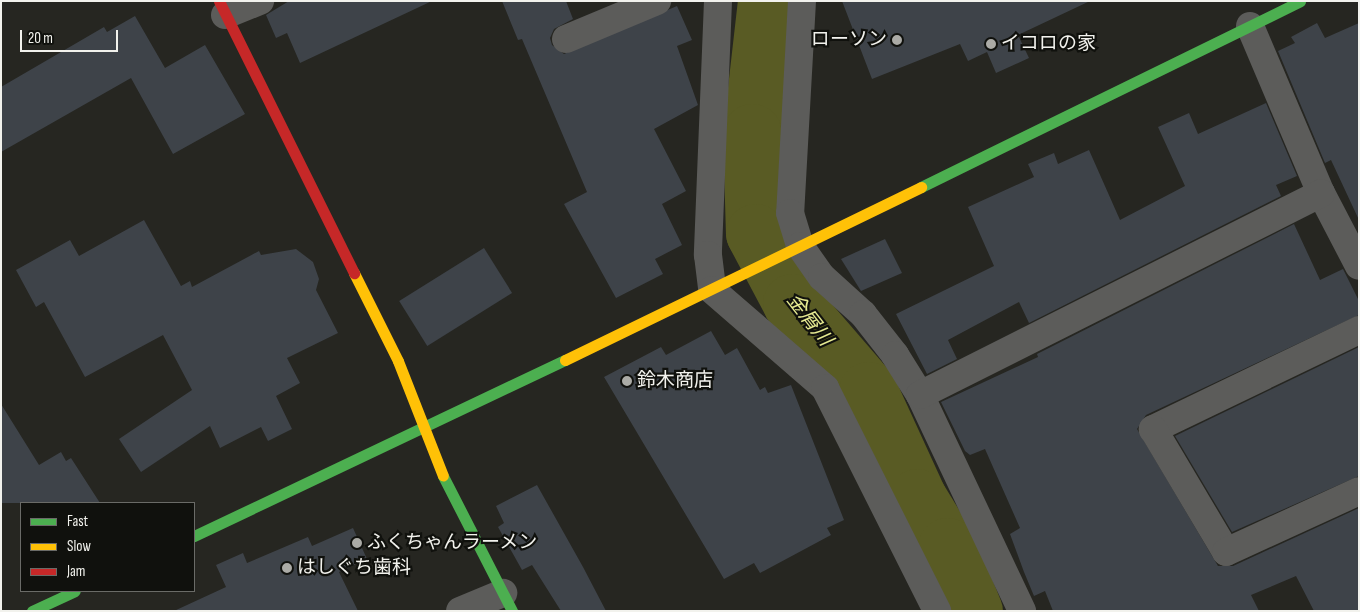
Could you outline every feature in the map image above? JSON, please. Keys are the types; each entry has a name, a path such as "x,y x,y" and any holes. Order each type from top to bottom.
{"street":[{"path":"260,1 222,8 398,361 452,498 507,602 460,611"},
{"path":"566,40 657,1"},
{"path":"718,1 708,255 712,290 826,388 936,611"},
{"path":"802,1 790,212 800,246 822,277 862,314 890,348 920,395 1022,611"},
{"path":"195,536 424,429 712,290 1300,1"},
{"path":"1250,26 1321,193 1356,252"},
{"path":"920,395 1321,193"},
{"path":"1359,330 1153,428 1226,552 1359,491"},
{"path":"32,611 73,592"}],"building":[{"path":"289,1 432,1 300,63 287,33 276,38 266,15"},
{"path":"502,1 566,1 573,19 554,29 550,38 552,45 564,54 677,6 692,40 677,46 698,105 654,129 686,191 662,204 682,245 655,259 663,274 616,298 564,204 587,192 522,39 518,40"},
{"path":"842,1 1090,1 1018,35 1029,58 996,73 987,52 968,61 960,44 872,79"},
{"path":"135,16 165,68 205,45 245,114 173,154 131,78 1,152 1,87 104,27 107,32"},
{"path":"1317,23 1325,38 1359,23 1359,220 1331,160 1325,163 1278,51 1295,43 1291,37"},
{"path":"1266,103 1297,176 1276,185 1281,196 1029,323 1019,302 948,340 957,359 927,374 896,314 994,266 968,207 1034,177 1028,164 1054,153 1058,164 1089,150 1120,220 1185,186 1158,127 1189,113 1198,134"},
{"path":"144,220 181,286 190,281 192,287 259,251 261,255 296,249 313,262 319,279 316,290 338,333 287,358 300,383 276,396 292,429 268,441 261,427 220,448 210,426 141,472 119,439 192,390 163,335 85,377 44,302 36,307 16,270 70,240 79,256"},
{"path":"1294,224 1320,280 1343,269 1359,301 1359,315 1146,415 1137,429 1218,566 1233,566 1359,508 1359,611 1314,611 1296,576 1251,595 1259,611 1053,611 1045,591 1034,596 1010,534 1020,528 985,449 970,455 965,451 941,402 1038,357 1037,354"},
{"path":"885,239 902,273 861,291 841,259"},
{"path":"484,248 512,293 427,346 399,301"},
{"path":"711,331 725,355 737,348 760,390 765,387 768,393 791,385 844,520 827,528 831,535 760,573 754,563 724,579 604,377 661,347 666,355"},
{"path":"1359,347 1359,476 1232,532 1175,436"},
{"path":"1,404 39,465 61,452 66,461 71,458 99,502 1,503"},
{"path":"537,485 606,611 561,611 532,565 522,570 498,527 504,523 496,506"},
{"path":"353,528 367,559 339,572 358,611 174,611 226,587 216,565 243,553 247,563 308,537 312,546"}],"waterway":[{"name":"金屑川","path":"767,1 752,133 755,233 792,303 868,391 917,498 947,547 973,611"}],"traffic: fast":[{"path":"921,187 1300,1"},
{"path":"195,536 565,360"},
{"path":"443,476 512,611"},
{"path":"32,611 73,592"}],"traffic: slow":[{"path":"565,360 921,187"},
{"path":"354,273 398,361 443,476"}],"traffic: jam":[{"path":"219,1 354,273"}],"place":[{"name":"ローソン","path":"897,40"},
{"name":"イコロの家","path":"991,44"},
{"name":"鈴木商店","path":"627,381"},
{"name":"ふくちゃんラーメン","path":"357,543"},
{"name":"はしぐち歯科","path":"287,568"}]}
